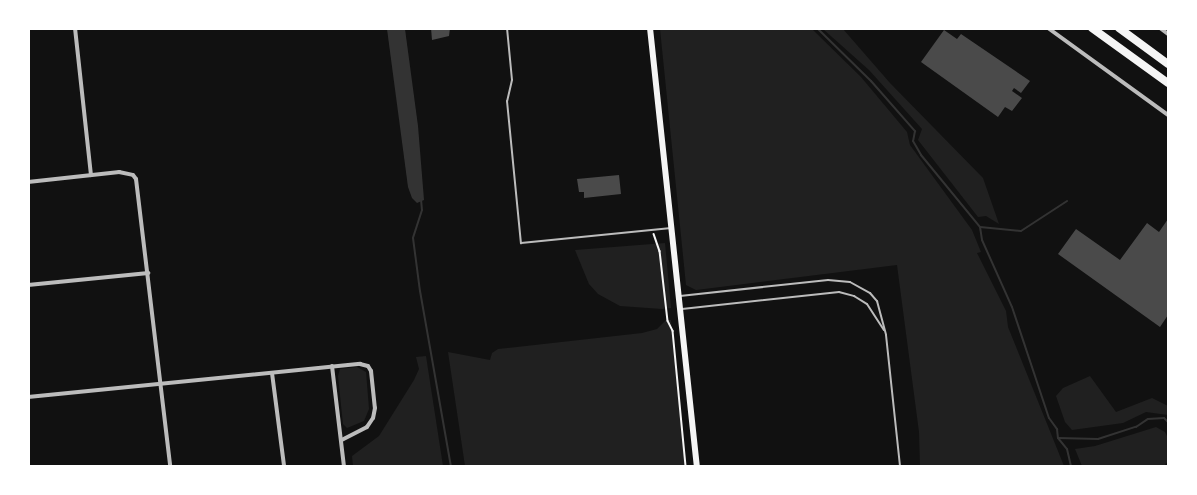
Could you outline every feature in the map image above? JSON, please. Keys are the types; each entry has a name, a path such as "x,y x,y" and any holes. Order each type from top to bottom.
{"highway":[{"path":"1092,28 1168,83"},
{"path":"1119,28 1167,62"}],"main road":[{"path":"650,28 697,466"}],"street":[{"path":"75,28 90,175"},
{"path":"1048,28 1168,115"},
{"path":"1160,28 1168,34"},
{"path":"28,182 119,172 133,176 138,185 170,466"},
{"path":"28,285 148,273"},
{"path":"28,397 332,366 360,364 368,366 371,371 375,408 373,418 367,427 341,440"},
{"path":"332,366 344,466"},
{"path":"272,373 284,466"}],"lane":[{"path":"507,28 512,80 507,101 521,243 671,228"},
{"path":"679,296 843,280 864,289 877,301 886,335 900,466"},
{"path":"680,309 839,292 854,296 867,304 886,335"}],"path":[{"path":"653,230 660,251 668,321 673,331 686,466"}],"shaded area":[{"path":"387,29 405,29 418,126 424,200 417,203 412,198 408,187"},
{"path":"660,29 812,29 861,77 907,132 910,145 972,230 981,252 977,253 1006,311 1008,327 1064,466 920,466 919,432 897,265 696,290 686,285"},
{"path":"823,29 843,29 890,83 983,178 999,224 986,216 978,217 918,140 922,129 869,70"},
{"path":"665,243 671,308 662,309 620,306 598,294 589,284 575,250"},
{"path":"666,320 671,320 685,466 465,466 448,352 490,360 492,353 498,349 642,333 657,329"},
{"path":"426,356 443,466 353,466 352,456 379,436 414,380 419,369 416,357"},
{"path":"357,367 366,372 369,409 364,421 347,428 343,424 338,376 340,369"},
{"path":"1090,376 1116,412 1152,398 1168,406 1168,415 1146,412 1123,423 1072,430 1065,422 1056,396 1063,388"},
{"path":"1156,427 1165,432 1168,438 1168,461 1164,466 1082,466 1075,449 1095,446"}],"building":[{"path":"431,28 450,28 449,36 432,40"},
{"path":"944,30 957,39 961,34 1030,81 1021,93 1014,88 1012,91 1022,98 1012,111 1005,107 998,117 921,62"},
{"path":"619,175 621,194 584,198 584,192 579,192 577,179"},
{"path":"1168,219 1168,315 1160,327 1058,254 1076,229 1120,260 1147,223 1159,232"}],"waterway":[{"path":"817,28 871,81 915,131 913,141 921,155 980,227 982,240 1012,307 1049,418 1057,429 1058,438 1067,449 1071,466"},
{"path":"421,199 422,210 413,238 420,291 451,466"},
{"path":"980,227 1021,231 1067,201"},
{"path":"1058,438 1098,439 1136,427 1148,419 1164,418 1168,422"}]}
